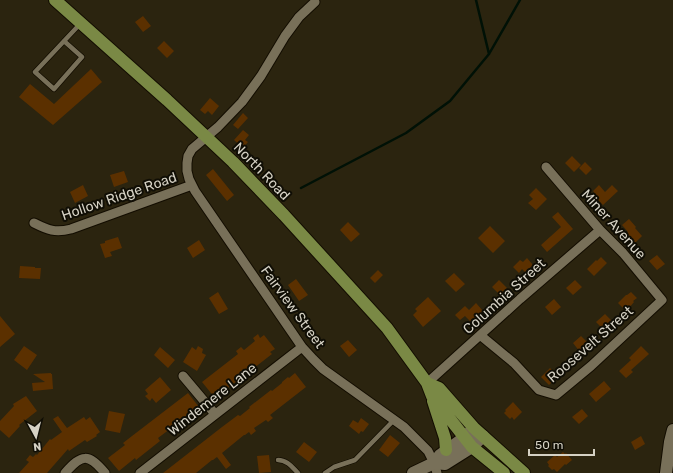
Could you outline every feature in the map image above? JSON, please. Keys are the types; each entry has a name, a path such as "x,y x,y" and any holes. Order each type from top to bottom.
{"main road":[{"name":"North Road","path":"55,0 167,100 233,162 274,205 387,328 427,383 432,396 472,447 504,473"},
{"name":"North Road","path":"427,383 439,388 479,432 524,473"},
{"path":"432,396 445,438 446,450"},
{"path":"668,471 670,442 673,430"},
{"path":"436,468 440,455 465,437 479,432"},
{"path":"413,473 436,468 445,464 472,447 479,432"}],"street":[{"name":"Fairview Street","path":"315,2 299,17 285,36 261,76 242,102 218,127 192,149 188,156 187,171 194,192 312,359 323,369 404,427 428,451 436,468"},
{"name":"Miner Avenue","path":"546,167 600,230 623,253 662,300"},
{"name":"Hollow Ridge Road","path":"34,223 48,230 55,231 71,229 192,185"},
{"name":"Columbia Street","path":"427,383 520,299 600,230"},
{"name":"Roosevelt Street","path":"480,335 514,363 539,390 556,395 662,300"},
{"name":"Windemere Lane","path":"140,473 302,346"},
{"path":"183,376 215,414"},
{"path":"65,473 79,460 88,458 94,461 105,473"}],"lane":[{"path":"64,41 82,57 54,89 35,72 64,41 81,23"},
{"path":"325,473 334,467 355,460 394,420"},
{"path":"278,460 282,460 298,473"}],"building":[{"path":"143,16 151,26 143,32 135,22"},
{"path":"164,41 174,51 167,58 157,48"},
{"path":"91,69 102,82 53,125 19,97 30,84 54,104"},
{"path":"210,98 219,106 212,115 208,111 205,114 200,110"},
{"path":"243,113 248,118 238,129 233,125"},
{"path":"243,130 249,135 245,140 248,142 243,148 234,140"},
{"path":"572,156 581,165 574,172 565,163"},
{"path":"585,162 592,169 586,175 579,168"},
{"path":"213,169 234,195 227,201 206,175"},
{"path":"124,171 128,182 114,187 110,175"},
{"path":"83,185 88,196 75,203 70,192"},
{"path":"599,185 605,192 612,185 618,191 603,205 597,199 598,197 593,191"},
{"path":"536,188 547,199 536,210 528,203 533,199 529,195"},
{"path":"558,212 573,229 547,252 541,245 561,227 552,217"},
{"path":"629,219 642,236 634,244 626,234 628,232 622,225"},
{"path":"348,222 360,234 351,242 340,230"},
{"path":"490,226 505,241 493,253 478,238"},
{"path":"118,237 122,248 110,252 112,256 105,258 100,244"},
{"path":"199,240 205,250 193,258 187,248"},
{"path":"657,255 665,264 657,270 649,261"},
{"path":"601,257 607,263 594,276 587,269"},
{"path":"527,258 533,265 525,272 522,269 519,273 513,267 520,260 523,262"},
{"path":"20,266 41,268 40,279 19,278"},
{"path":"378,270 383,275 375,283 370,278"},
{"path":"454,273 465,284 456,292 445,281"},
{"path":"296,279 308,295 299,301 288,285"},
{"path":"499,280 507,288 500,295 492,287"},
{"path":"575,280 582,287 573,295 566,288"},
{"path":"218,292 228,309 219,314 209,298"},
{"path":"631,292 637,298 633,301 634,302 629,308 627,306 624,309 618,303"},
{"path":"428,297 441,311 423,327 413,315 417,311 415,309"},
{"path":"554,299 561,307 552,315 545,307"},
{"path":"476,303 483,311 471,322 465,316 460,320 455,315 465,306 469,310"},
{"path":"605,314 612,321 608,326 606,325 602,328 596,322"},
{"path":"0,316 15,334 0,347"},
{"path":"258,334 260,338 264,335 275,349 270,352 272,354 215,398 202,382 238,354 236,351 241,347 244,350 255,341 253,338"},
{"path":"581,336 589,344 580,352 573,343"},
{"path":"348,340 357,350 349,357 340,346"},
{"path":"24,346 37,355 27,370 14,360"},
{"path":"198,346 203,349 202,353 206,355 197,371 183,362 192,347 196,350"},
{"path":"641,346 649,354 631,370 633,372 626,378 619,371 631,360 629,358"},
{"path":"160,347 175,360 168,368 154,355"},
{"path":"550,368 558,376 549,385 541,377"},
{"path":"51,373 53,389 33,391 32,383 45,382 33,374"},
{"path":"295,373 306,387 270,415 273,418 268,422 266,420 254,428 256,431 251,435 249,432 244,435 222,453 231,465 226,469 217,457 196,473 163,473 238,415 240,416 250,408 249,407"},
{"path":"160,377 171,390 156,403 152,398 150,401 145,396 148,394 145,390"},
{"path":"604,381 611,389 596,402 589,394"},
{"path":"188,393 199,407 195,410 196,412 172,432 170,429 158,438 160,441 119,471 108,458 125,445 123,443"},
{"path":"26,396 37,411 19,425 20,426 9,438 0,430 0,421 14,406 13,404"},
{"path":"513,402 522,412 514,420 512,417 510,419 504,413"},
{"path":"582,409 588,416 579,424 572,417"},
{"path":"109,411 125,414 120,433 105,430"},
{"path":"58,416 67,428 84,417 86,420 90,417 100,432 96,435 97,436 87,442 85,440 69,451 68,449 47,473 19,473 29,462 26,460 30,455 33,457 36,454 37,455 50,439 51,440 62,432 53,419"},
{"path":"361,418 369,424 363,432 361,431 359,434 349,426 353,420 358,423"},
{"path":"390,435 400,443 388,457 379,450"},
{"path":"641,436 645,444 635,450 631,442"},
{"path":"304,442 317,452 309,462 296,452"},
{"path":"563,452 565,454 566,453 572,460 566,465 565,464 557,472 554,469 552,470 548,466 549,465 547,462 555,455 557,457"},
{"path":"269,455 271,472 259,473 257,456"}],"waterway":[{"path":"476,0 489,54"},
{"path":"301,188 406,133 450,101 489,54 520,0"}]}
